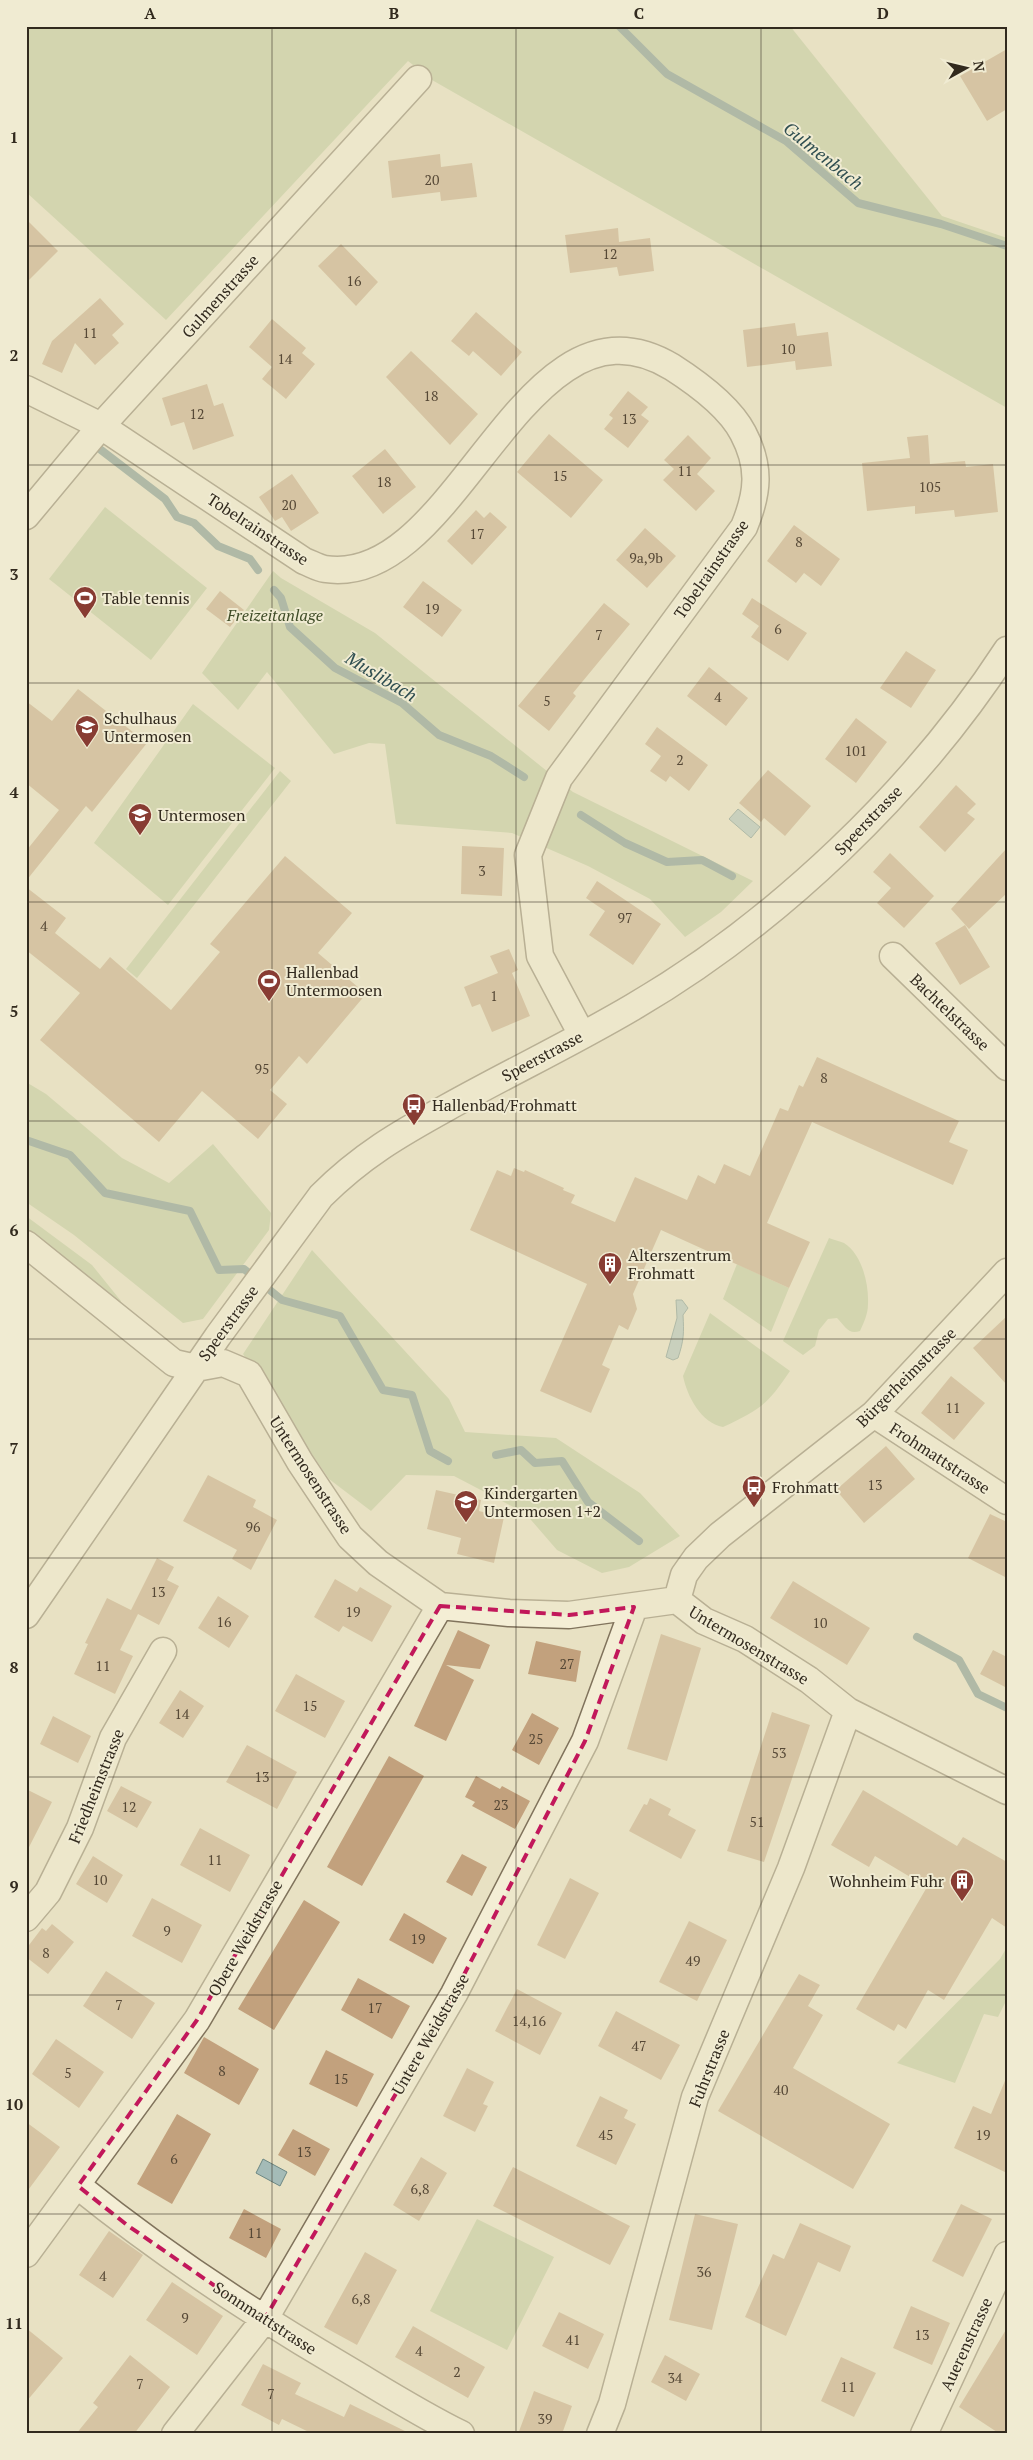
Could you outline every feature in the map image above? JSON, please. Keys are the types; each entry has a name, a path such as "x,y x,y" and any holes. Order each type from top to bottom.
{"street":[{"name":"Gulmenstrasse","path":"26,516 101,426 418,79"},
{"name":"Tobelrainstrasse","path":"26,389 101,426 304,561 324,569 346,569 377,561 398,547 422,526 535,394 566,366 595,354 622,350 643,354 663,362 706,392 727,412 742,431 752,453 756,476 754,502 744,527 559,778 528,854 540,956 582,1036"},
{"name":"Speerstrasse","path":"26,1615 218,1336 321,1196 334,1182 390,1139 582,1036 677,980 750,925 820,868 847,843 916,770 961,716 1007,650"},
{"name":"Bachtelstrasse","path":"893,956 1007,1067"},
{"name":"Untermosenstrasse","path":"26,1244 174,1363 196,1368 223,1363 249,1374 300,1462 350,1537 378,1563 440,1606 509,1613 569,1615 677,1600 704,1621 745,1639 808,1680 848,1711 1007,1791"},
{"name":"Bürgerheimstrasse","path":"677,1600 684,1575 696,1558 720,1535 874,1414 1007,1272"},
{"name":"Frohmattstrasse","path":"874,1414 1007,1501"},
{"name":"Obere Weidstrasse","path":"26,2254 78,2186 197,2020 440,1606"},
{"name":"Untere Weidstrasse","path":"176,2434 264,2320 454,1994 585,1741 634,1607"},
{"name":"Friedheimstrasse","path":"26,1918 52,1884 80,1828 113,1738 162,1651"},
{"name":"Fuhrstrasse","path":"600,2434 612,2404 695,2097 791,1868 848,1711"},
{"name":"Sonnmattstrasse","path":"78,2186 127,2225 264,2320 432,2420 461,2434"},
{"name":"Auerenstrasse","path":"924,2434 1007,2255"}],"highlighted area":[{"path":"440,1606 569,1615 634,1607 585,1741 454,1994 264,2320 127,2225 78,2186 197,2020"}],"green space":[{"path":"26,26 790,26 942,216 1007,238 1007,408 432,80 408,61 166,320 26,192"},
{"path":"105,507 207,588 151,660 49,579"},
{"name":"Freizeitanlage","path":"273,571 281,578 375,633 573,792 753,881 721,912 685,937 650,899 588,866 512,833 396,824 385,744 369,743 334,754 267,672 238,710 202,673"},
{"path":"193,704 275,768 168,905 94,843"},
{"path":"280,771 291,781 137,978 126,969"},
{"path":"26,1082 46,1094 122,1158 169,1183 213,1144 271,1213 269,1230 203,1319 183,1323 74,1235 26,1202"},
{"path":"26,1216 92,1265 121,1301 117,1305 26,1233"},
{"path":"829,1238 844,1243 860,1262 866,1279 868,1296 866,1318 860,1331 856,1332 847,1329 837,1318 828,1319 819,1330 815,1346 803,1355 783,1341"},
{"path":"312,1250 449,1399 465,1432 556,1438 640,1493 680,1536 629,1567 602,1573 557,1550 525,1513 454,1476 406,1475 371,1511 329,1479 243,1354"},
{"path":"737,1264 789,1288 771,1332 723,1299"},
{"path":"710,1313 790,1371 775,1392 762,1405 723,1427 708,1420 696,1408 683,1376"},
{"path":"1007,1947 1007,1999 998,2017 984,2014 955,2083 897,2063 1000,1959"},
{"path":"477,2219 554,2257 507,2350 430,2311"}],"water":[{"path":"738,809 760,827 751,838 729,819"},
{"path":"676,1300 682,1300 688,1308 683,1315 683,1336 680,1352 678,1358 673,1360 666,1357 677,1318"},
{"path":"263,2159 287,2172 280,2186 256,2173"}],"building":[{"path":"1007,49 1007,109 987,121 960,76"},
{"path":"440,154 441,167 472,163 477,197 441,201 440,192 392,198 388,161"},
{"path":"26,219 58,251 26,283"},
{"path":"618,228 619,242 650,238 654,271 619,276 617,267 570,273 565,235"},
{"path":"341,244 378,282 356,306 318,266"},
{"path":"100,298 124,324 112,335 119,343 95,365 75,343 62,373 42,364 52,341"},
{"path":"476,312 522,352 501,376 473,351 469,356 451,341"},
{"path":"272,319 306,348 302,353 315,364 286,399 262,379 272,367 249,347"},
{"path":"795,323 797,336 828,332 832,366 796,370 795,361 747,367 743,330"},
{"path":"411,351 478,414 450,445 386,377"},
{"path":"207,384 214,406 223,403 234,436 193,450 184,422 171,426 162,398"},
{"path":"628,391 648,407 641,415 649,421 628,448 604,429 613,418 609,415"},
{"path":"549,434 603,480 571,518 517,472"},
{"path":"688,435 711,458 697,474 715,491 696,511 663,480 674,469 664,460"},
{"path":"928,435 930,464 965,461 966,467 993,464 998,512 955,517 954,510 915,514 915,506 867,511 862,463 910,458 907,437"},
{"path":"385,449 416,487 383,514 352,476"},
{"path":"292,474 319,513 291,531 282,517 275,521 259,497"},
{"path":"476,510 484,518 490,512 507,527 472,565 447,541"},
{"path":"794,525 840,559 821,586 804,573 796,583 767,561"},
{"path":"645,528 676,556 647,588 616,560"},
{"path":"423,581 462,610 442,637 403,607"},
{"path":"220,591 244,610 230,627 206,609"},
{"path":"752,598 807,633 788,661 751,637 759,626 742,614"},
{"path":"604,603 630,624 573,693 576,696 549,731 518,706"},
{"path":"906,651 936,670 911,708 880,688"},
{"path":"709,667 748,698 726,726 687,696"},
{"name":"Schulhaus Untermosen","path":"78,689 147,743 92,812 86,806 26,881 26,851 59,810 26,783 26,701 52,721"},
{"path":"856,718 887,742 856,783 825,759"},
{"path":"657,727 708,765 689,791 670,776 666,782 650,771 661,756 645,744"},
{"path":"768,770 811,806 785,836 764,818 761,822 739,803"},
{"path":"956,785 976,804 967,813 975,819 945,852 919,827"},
{"path":"462,846 504,848 502,896 461,894"},
{"path":"1007,848 1007,893 969,929 951,909"},
{"path":"890,853 934,896 904,928 877,903 891,888 873,872"},
{"name":"Hallenbad Untermoosen","path":"285,856 352,913 318,953 366,994 307,1064 299,1056 270,1090 287,1104 258,1139 202,1091 159,1142 40,1040 80,993 26,950 26,887 66,918 55,933 100,969 110,957 171,1010 220,952 210,944"},
{"path":"597,881 661,924 633,965 589,935 605,911 586,898"},
{"path":"965,925 990,967 960,985 935,943"},
{"path":"509,949 518,970 512,973 530,1016 492,1032 480,1004 472,1007 464,987 498,973 490,956"},
{"path":"817,1057 959,1121 949,1142 968,1150 953,1185 812,1122 767,1223 810,1242 789,1288 661,1230 633,1294 637,1309 628,1330 619,1325 602,1365 610,1369 591,1413 540,1391 587,1284 470,1230 497,1170 511,1176 514,1168 524,1172 525,1170 575,1195 571,1203 615,1222 635,1177 687,1200 698,1175 715,1184 724,1164 750,1176 780,1108 788,1111 799,1085 803,1087"},
{"path":"1007,1316 1007,1385 973,1348"},
{"path":"951,1376 985,1403 954,1440 921,1413"},
{"path":"886,1446 915,1479 864,1523 836,1490"},
{"path":"208,1475 256,1500 253,1507 277,1520 251,1570 232,1559 237,1550 183,1521"},
{"name":"Kindergarten Untermosen 1+2","path":"436,1490 481,1500 479,1511 504,1517 494,1563 457,1554 461,1538 427,1529"},
{"path":"990,1514 1007,1522 1007,1578 968,1558"},
{"path":"157,1558 174,1567 167,1580 179,1586 159,1625 138,1614 120,1650 133,1656 115,1694 74,1674 88,1644 85,1643 107,1598 131,1610"},
{"path":"335,1579 357,1592 360,1587 392,1606 372,1642 343,1626 339,1632 314,1617"},
{"path":"793,1581 870,1628 847,1665 770,1618"},
{"path":"218,1596 249,1616 229,1648 198,1628"},
{"path":"458,1630 490,1645 480,1669 446,1665 474,1680 446,1741 414,1726"},
{"path":"661,1634 701,1648 667,1761 627,1749"},
{"path":"536,1641 581,1651 576,1682 528,1674"},
{"path":"993,1650 1007,1657 1007,1688 980,1674"},
{"path":"296,1674 345,1701 325,1738 275,1711"},
{"path":"180,1690 204,1706 183,1738 159,1723"},
{"path":"772,1712 810,1725 764,1862 727,1851"},
{"path":"532,1713 559,1728 539,1765 512,1750"},
{"path":"53,1716 91,1736 78,1763 40,1744"},
{"path":"247,1745 297,1772 277,1809 226,1782"},
{"path":"389,1756 424,1776 362,1886 327,1867"},
{"path":"476,1776 500,1789 502,1786 530,1801 515,1829 472,1806 475,1802 465,1797"},
{"path":"121,1786 152,1802 137,1828 107,1811"},
{"path":"26,1789 52,1802 26,1853"},
{"name":"Wohnheim Fuhr","path":"863,1790 957,1846 963,1837 1007,1862 1007,1928 992,1918 944,2000 928,1990 906,2029 898,2024 894,2031 856,2009 927,1887 875,1856 869,1867 831,1845"},
{"path":"650,1798 671,1809 668,1815 696,1830 681,1859 629,1831 644,1804 647,1805"},
{"path":"200,1828 250,1855 230,1892 180,1865"},
{"path":"462,1854 487,1867 472,1896 446,1882"},
{"path":"93,1856 123,1875 107,1903 76,1884"},
{"path":"570,1878 599,1893 565,1959 537,1945"},
{"path":"152,1898 202,1925 182,1963 132,1936"},
{"path":"304,1900 340,1922 274,2030 238,2009"},
{"path":"404,1913 447,1938 433,1964 389,1940"},
{"path":"689,1921 727,1940 697,2001 659,1982"},
{"path":"52,1924 74,1942 48,1974 26,1957 26,1949 42,1928 46,1931"},
{"path":"106,1971 155,2003 132,2039 83,2006"},
{"path":"799,1974 820,1985 808,2006 823,2015 793,2068 890,2124 853,2189 718,2111"},
{"path":"358,1978 410,2006 392,2039 341,2010"},
{"path":"517,1989 562,2013 540,2055 495,2031"},
{"path":"616,2011 680,2045 661,2080 598,2046"},
{"path":"204,2037 259,2069 239,2105 184,2073"},
{"path":"56,2039 104,2072 79,2108 32,2074"},
{"path":"326,2050 374,2074 357,2107 309,2084"},
{"path":"467,2068 494,2082 483,2104 488,2106 475,2132 443,2116"},
{"path":"1007,2076 1007,2173 954,2148 973,2106 991,2114"},
{"path":"600,2096 628,2110 624,2118 636,2124 616,2165 576,2146"},
{"path":"177,2114 211,2134 172,2204 137,2184"},
{"path":"26,2122 60,2147 26,2193"},
{"path":"293,2129 330,2149 315,2176 278,2155"},
{"path":"421,2157 447,2173 419,2221 393,2205"},
{"path":"513,2167 630,2226 610,2265 493,2206"},
{"path":"961,2204 992,2219 963,2277 932,2261"},
{"path":"244,2209 281,2229 266,2258 229,2238"},
{"path":"695,2214 738,2224 712,2330 669,2320"},
{"path":"800,2223 851,2246 840,2272 818,2262 786,2336 745,2317 773,2254 784,2259"},
{"path":"109,2231 143,2255 113,2298 79,2275"},
{"path":"365,2252 397,2270 357,2345 324,2327"},
{"path":"172,2282 223,2316 197,2355 146,2320"},
{"path":"911,2306 950,2323 932,2365 893,2348"},
{"path":"559,2312 604,2334 588,2369 542,2346"},
{"path":"413,2326 485,2367 468,2398 395,2357"},
{"path":"26,2328 63,2358 26,2402"},
{"path":"1007,2328 1007,2434 1000,2434 959,2407"},
{"path":"130,2355 170,2387 134,2434 76,2434 98,2407 93,2403"},
{"path":"665,2355 700,2374 686,2401 651,2382"},
{"path":"841,2357 876,2373 854,2417 821,2401"},
{"path":"263,2364 301,2383 295,2394 344,2417 350,2404 411,2434 313,2434 282,2419 279,2425 241,2405"},
{"path":"534,2391 572,2406 562,2434 518,2434"}],"waterway":[{"name":"Gulmenbach","path":"619,26 667,74 786,141 858,203 941,224 1007,246"},
{"name":"Muslibach","path":"101,450 165,499 177,517 194,523 218,546 250,559 258,570"},
{"name":"Muslibach","path":"274,590 281,598 290,627 335,668 402,703 439,735 491,756 524,777"},
{"name":"Muslibach","path":"581,815 625,843 667,862 702,860 732,876"},
{"path":"26,1140 70,1155 105,1193 190,1211 219,1270 244,1269 282,1300 340,1316 383,1390 412,1395 430,1451 448,1461"},
{"path":"496,1455 521,1450 535,1463 562,1461 588,1502 639,1541"},
{"path":"917,1637 959,1660 978,1694 1007,1708"}],"place":[{"name":"Table tennis","path":"85,619"},
{"name":"Schulhaus Untermosen","path":"87,748"},
{"name":"Untermosen","path":"140,836"},
{"name":"Hallenbad Untermoosen","path":"269,1002"},
{"name":"Hallenbad/Frohmatt","path":"414,1126"},
{"name":"Alterszentrum Frohmatt","path":"610,1285"},
{"name":"Frohmatt","path":"754,1508"},
{"name":"Kindergarten Untermosen 1+2","path":"466,1523"},
{"name":"Wohnheim Fuhr","path":"962,1902"}]}
